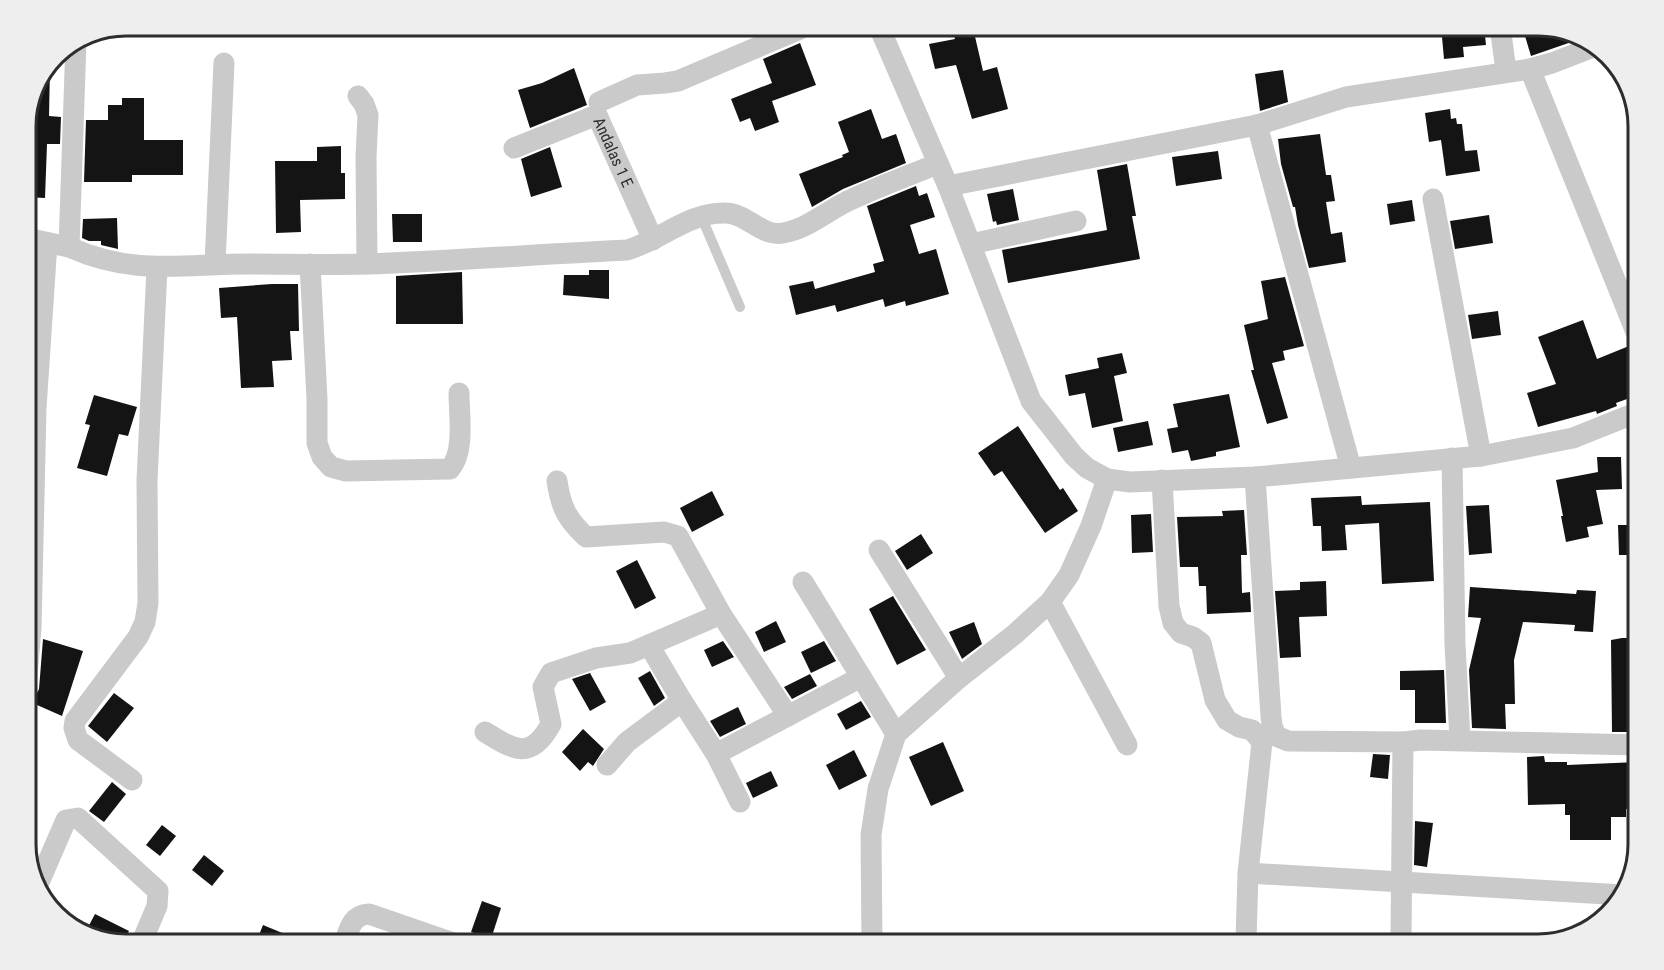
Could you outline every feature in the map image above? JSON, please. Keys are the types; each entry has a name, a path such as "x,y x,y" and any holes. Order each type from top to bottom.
{"street":[{"path":"599,102 637,85 678,81 784,36"},
{"path":"883,36 948,186 1031,401 1074,456 1087,468 1107,479 1130,482 1255,477 1481,456 1573,438 1628,416"},
{"path":"1501,36 1506,71"},
{"path":"948,186 1257,125 1346,97 1530,69 1586,50"},
{"path":"69,247 76,51"},
{"path":"215,264 224,63"},
{"path":"1530,69 1628,312"},
{"path":"357,96 364,104 368,115 367,264"},
{"name":"Andalas 1 E","path":"513,148 597,115 653,240"},
{"path":"1257,125 1351,468"},
{"path":"36,240 69,247 91,257 122,265 157,268 215,264 367,264 627,250 701,216 724,213 746,218 764,231 782,234 798,229 847,201 937,164"},
{"path":"1432,199 1481,456"},
{"path":"970,244 1076,221"},
{"path":"36,356 47,243"},
{"path":"310,264 317,443 322,457 331,467 346,471 450,469 460,449 459,393"},
{"path":"132,780 78,740 74,728 75,722 138,637 145,622 148,603 147,480 157,268"},
{"path":"1452,458 1455,644 1460,740"},
{"path":"1255,477 1272,726 1276,736 1288,741 1460,740 1628,745"},
{"path":"872,934 871,835 878,789 896,734 1050,602 1069,576 1091,526 1107,479"},
{"path":"1162,480 1169,606 1173,623 1181,633 1193,637 1201,644 1215,700 1227,720 1239,727 1252,730 1262,742 1248,873 1246,934"},
{"path":"557,481 560,499 569,521 586,537 664,532 678,536 721,615 788,716"},
{"path":"879,550 959,678"},
{"path":"803,582 896,734"},
{"path":"1050,602 1126,745"},
{"path":"485,732 511,748 526,749 542,739 550,724 543,687 551,673 596,658 630,653 721,615"},
{"path":"650,645 716,754 740,802"},
{"path":"716,754 861,677"},
{"path":"607,765 627,742 682,701"},
{"path":"1239,727 1272,726"},
{"path":"1401,934 1403,742"},
{"path":"42,876 66,820 78,818 158,891 157,906 146,934"},
{"path":"1248,873 1612,894"},
{"path":"348,934 353,920 363,914 369,914 425,934"}],"lane":[{"path":"701,216 740,307"}],"building":[{"path":"954,36 975,36 983,71 997,67 1008,109 972,119 956,65 935,69 929,44 955,39"},
{"path":"1442,36 1485,36 1486,45 1463,47 1464,57 1444,59"},
{"path":"1525,36 1550,37 1571,42 1531,56"},
{"path":"800,43 816,85 772,101 779,122 755,131 750,118 740,122 731,99 772,83 763,59"},
{"path":"574,68 587,105 530,128 518,90 542,83"},
{"path":"1283,70 1288,102 1260,111 1255,74"},
{"path":"50,78 49,116 61,117 60,144 47,144 45,198 36,198 36,120 39,103"},
{"path":"122,98 144,98 144,140 183,140 183,175 132,175 132,182 84,182 86,120 108,120 108,105 122,105"},
{"path":"871,109 882,139 896,134 906,163 843,189 812,207 799,174 843,157 842,155 849,152 838,122"},
{"path":"1450,109 1451,119 1456,118 1457,124 1462,124 1465,151 1477,150 1480,171 1446,176 1441,140 1429,142 1425,113"},
{"path":"1320,134 1326,175 1331,175 1335,201 1326,202 1331,234 1342,232 1346,262 1309,268 1295,207 1293,207 1281,164 1278,139"},
{"path":"341,146 341,173 345,173 345,199 300,200 301,232 276,233 275,161 317,161 317,147"},
{"path":"550,147 562,187 531,197 521,159"},
{"path":"1218,151 1222,179 1176,186 1172,157"},
{"path":"1127,164 1136,216 1132,216 1140,259 1008,283 1002,250 1107,230 1097,170"},
{"path":"916,186 919,196 927,193 935,217 910,225 919,254 936,249 949,294 906,306 905,301 885,307 883,299 837,312 835,305 796,315 789,286 813,281 815,289 875,272 873,264 884,261 867,206"},
{"path":"1013,189 1019,220 997,225 996,221 993,222 987,194"},
{"path":"1412,200 1415,221 1390,225 1387,204"},
{"path":"392,214 422,214 422,242 393,242"},
{"path":"1489,215 1493,243 1455,249 1450,221"},
{"path":"117,218 118,249 101,245 101,241 89,241 82,238 83,219"},
{"path":"589,270 609,270 609,299 563,295 564,275 589,275"},
{"path":"462,272 463,324 396,324 396,276"},
{"path":"1285,277 1304,346 1283,351 1285,360 1272,363 1288,418 1267,424 1251,370 1254,370 1244,325 1268,319 1261,281"},
{"path":"298,284 299,331 290,331 292,360 272,361 274,387 241,388 237,317 221,318 219,288"},
{"path":"1498,311 1501,335 1472,339 1468,315"},
{"path":"1583,320 1597,359 1628,346 1628,399 1597,414 1596,411 1538,427 1527,393 1556,384 1538,337"},
{"path":"1122,353 1127,373 1114,376 1123,421 1092,428 1085,393 1069,396 1065,375 1099,368 1097,358"},
{"path":"1229,394 1240,447 1216,452 1216,456 1191,461 1188,450 1172,453 1167,429 1178,427 1173,404"},
{"path":"94,395 137,407 128,436 119,434 107,476 77,468 90,425 85,424"},
{"path":"1148,421 1153,445 1118,452 1113,428"},
{"path":"1018,426 1060,490 1063,488 1078,511 1045,533 1002,471 994,476 978,453"},
{"path":"1597,457 1621,457 1622,489 1596,490 1603,524 1587,527 1589,537 1566,542 1556,480 1598,472"},
{"path":"712,491 724,515 692,532 680,508"},
{"path":"1361,496 1362,505 1430,502 1434,581 1382,584 1379,523 1345,525 1347,550 1322,551 1321,526 1313,526 1311,498"},
{"path":"1489,505 1492,553 1469,555 1466,506"},
{"path":"1244,510 1247,555 1241,555 1242,593 1250,592 1251,612 1207,614 1206,586 1199,586 1198,567 1180,567 1177,517 1223,516 1222,511"},
{"path":"1151,514 1153,552 1132,553 1131,515"},
{"path":"1618,525 1628,525 1628,555 1619,555"},
{"path":"921,534 933,553 907,570 895,551"},
{"path":"637,560 656,598 635,609 616,571"},
{"path":"1326,581 1327,616 1299,617 1301,657 1280,658 1275,591 1300,590 1300,582"},
{"path":"1470,587 1576,594 1577,590 1596,591 1593,632 1574,631 1575,625 1523,622 1514,660 1515,704 1505,704 1506,729 1472,728 1469,670 1481,618 1468,617"},
{"path":"893,596 926,650 897,665 869,609"},
{"path":"776,621 786,642 764,652 755,632"},
{"path":"974,622 982,644 962,659 949,632"},
{"path":"1628,638 1628,732 1612,732 1611,640"},
{"path":"43,639 83,651 62,716 36,705 36,695 39,689"},
{"path":"723,641 734,657 712,667 704,650"},
{"path":"824,641 836,661 811,673 801,652"},
{"path":"1444,670 1446,723 1415,723 1415,690 1400,690 1400,671"},
{"path":"650,671 665,698 654,706 638,678"},
{"path":"590,673 606,702 590,711 572,679"},
{"path":"810,674 817,686 792,699 784,687"},
{"path":"114,693 134,708 107,742 88,726"},
{"path":"861,701 871,717 846,730 837,714"},
{"path":"738,707 746,724 720,737 710,721"},
{"path":"583,729 604,749 593,766 588,762 580,771 562,752"},
{"path":"943,742 964,791 931,806 909,757"},
{"path":"854,750 867,776 839,790 826,765"},
{"path":"1373,754 1390,755 1388,779 1370,777"},
{"path":"1544,756 1545,762 1567,762 1567,765 1628,762 1628,809 1626,809 1626,817 1611,817 1611,840 1570,840 1570,815 1565,815 1565,804 1528,805 1527,757"},
{"path":"771,771 778,786 753,798 746,783"},
{"path":"112,782 126,794 104,822 89,811"},
{"path":"1415,821 1433,823 1427,867 1414,865"},
{"path":"162,825 176,836 160,856 146,845"},
{"path":"204,855 224,871 212,886 192,870"},
{"path":"482,901 501,908 493,934 471,932"},
{"path":"95,914 129,931 127,934 114,933 89,926"},
{"path":"263,925 285,934 259,934"}]}
